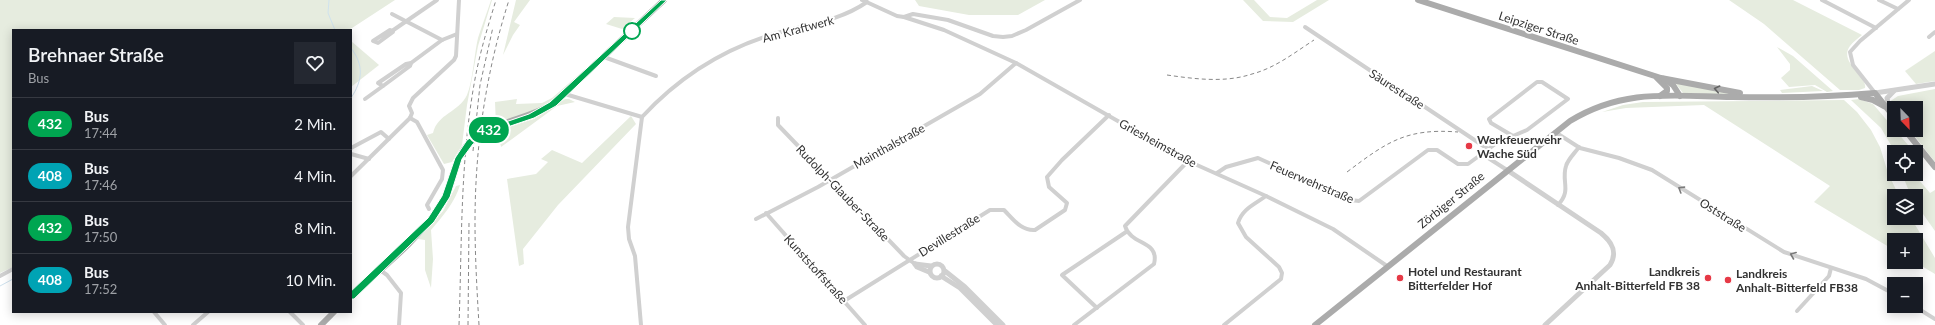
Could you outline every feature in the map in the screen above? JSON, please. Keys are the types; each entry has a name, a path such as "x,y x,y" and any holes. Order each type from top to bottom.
{"main road":[{"path":"352,295 422,229 437,212 449,190 461,153 470,142 483,133 537,114 565,94 664,0"},
{"name":"Leipziger Straße","path":"1418,0 1661,78 1728,92 1769,96"},
{"path":"1654,76 1667,88 1666,91 1660,96"},
{"path":"1661,78 1671,83 1680,96"},
{"path":"1769,96 1850,95 1875,93 1887,107"},
{"path":"1850,95 1869,98 1887,107"},
{"name":"Zörbiger Straße","path":"1315,325 1507,170 1578,115 1602,104 1633,98 1660,96 1769,96"},
{"path":"1911,137 1935,167"},
{"path":"321,325 333,313"}],"street":[{"path":"392,31 390,30 374,41 378,43 393,32 392,31 437,0"},
{"path":"352,175 410,118 412,114 409,106 413,98 454,60 459,0"},
{"name":"Am Kraftwerk","path":"642,117 685,76 718,56 770,35 836,19 864,1 890,14 904,17 913,14 948,20 993,36 1008,37 1047,19 1080,0"},
{"path":"1822,0 1876,28"},
{"path":"1879,0 1898,9"},
{"path":"1909,0 1854,46 1850,55 1853,65 1875,93 1935,84"},
{"path":"392,14 442,40"},
{"name":"Griesheimstraße","path":"904,17 949,32 1016,63 1188,161 1266,196 1338,232 1387,266"},
{"name":"Säurestraße","path":"1305,27 1488,149"},
{"path":"1929,37 1935,32"},
{"path":"365,99 383,86 378,83 406,64 411,63 442,40 457,34"},
{"path":"604,57 656,76"},
{"name":"Mainthalstraße","path":"756,219 830,180 980,94 1016,63"},
{"path":"1513,136 1491,122 1489,119 1537,82 1542,82 1568,99 1528,130 1488,149 1482,154 1601,233 1613,246 1614,256 1610,265 1545,325"},
{"path":"1888,101 1887,97 1895,91"},
{"path":"565,94 642,117 628,227 629,239 635,256 641,325"},
{"name":"Devillestraße","path":"909,260 990,210 1004,210 1024,229 1035,230 1067,207 1066,201 1047,183 1048,175 1109,116"},
{"path":"410,118 417,122 443,170 442,178 426,205 429,209"},
{"name":"Rudolph-Glauber-Straße","path":"778,118 778,125 909,260 917,266 930,269 940,264 945,271 965,287 1003,325"},
{"path":"352,147 381,132 389,139"},
{"name":"Oststraße","path":"1555,132 1579,147 1619,158 1652,170 1773,246 1794,256 1866,279 1887,290"},
{"path":"1558,205 1563,200 1567,191 1566,164 1579,147"},
{"name":"Feuerwehrstraße","path":"1217,173 1226,167 1258,158 1357,202 1363,200 1430,150 1439,151 1462,165 1468,164 1482,154"},
{"path":"352,154 369,159"},
{"path":"1126,232 1126,224 1188,161"},
{"path":"1224,325 1281,279 1282,273 1275,262 1244,236 1239,228 1238,221 1241,215 1266,196"},
{"name":"Kunststoffstraße","path":"766,213 865,325"},
{"path":"1097,308 1062,275 1126,232"},
{"path":"1074,325 1155,262 1155,254 1151,247 1126,232"},
{"path":"844,301 909,260"},
{"path":"1797,311 1829,276 1831,268"},
{"name":"Rudolph-Glauber-Straße","path":"930,269 933,277 941,276 960,288 997,325"},
{"path":"0,276 12,270"},
{"path":"379,270 387,275 401,293 399,325"},
{"path":"941,276 945,271"},
{"path":"1923,312 1935,319"},
{"path":"155,313 165,325"},
{"path":"193,325 207,313"},
{"path":"291,313 303,325"}],"shaded area":[{"path":"0,0 395,0 351,29 12,29 12,267 0,273"},
{"path":"491,0 478,46 467,105 462,145 452,162 444,164 427,135 433,133 439,121 459,105 467,95 471,82 478,38"},
{"path":"516,0 530,0 514,22 520,25 503,55"},
{"path":"915,0 1045,0 1018,15 969,15 919,6"},
{"path":"1243,0 1254,0 1270,17 1287,18 1317,0 1329,0 1293,22 1263,21"},
{"path":"1729,0 1793,0 1862,35 1850,46 1847,52 1850,63 1865,83 1865,88 1859,90 1840,90 1764,24"},
{"path":"614,17 635,18 622,29 606,24"},
{"path":"352,42 379,65 352,86"},
{"path":"1777,47 1793,56 1833,91 1827,92 1815,85 1789,87 1781,78 1790,70 1790,64"},
{"path":"1935,51 1935,81 1916,84 1905,71"},
{"path":"599,57 554,99 542,107 496,125 495,102 517,99 516,104 542,103 552,98"},
{"path":"1673,80 1738,95 1683,93"},
{"path":"1812,86 1823,91 1782,93 1780,90"},
{"path":"1935,89 1935,162 1915,137 1923,137 1923,101 1890,101 1898,96"},
{"path":"565,99 575,102 557,106 501,147 498,132 496,131 534,119"},
{"path":"1859,99 1873,104 1887,120 1887,137 1901,137 1908,145 1891,145 1881,128 1851,100"},
{"path":"1844,100 1857,112 1871,130 1880,147 1887,170 1887,181 1892,181 1896,189 1887,189 1887,225 1915,225 1920,233 1887,233 1887,246 1814,202 1830,186 1704,105 1626,108 1602,112 1623,105 1643,102"},
{"path":"631,116 636,124 558,205 523,249 524,264 519,266 507,179 536,174 548,162 541,159 552,150 582,163"},
{"path":"1905,181 1920,181 1930,193 1935,190 1935,231 1923,214 1923,189 1908,189"},
{"path":"460,185 452,203 431,230 433,259 431,288 425,270 425,240 418,239 443,211 456,186"},
{"path":"1923,238 1935,258 1935,274 1923,267"}],"waterway":[{"path":"329,0 328,13 335,29"},
{"path":"352,50 360,67 360,79 352,96"},
{"path":"0,286 12,280"}],"railway":[{"path":"459,325 462,202 470,109 484,39 496,0"},
{"path":"479,325 475,235 477,165 483,110 488,82 509,0"},
{"path":"473,151 480,85 493,27"},
{"path":"1167,75 1210,79 1231,79 1242,77 1269,68 1314,40"},
{"path":"1347,172 1386,145 1398,139 1424,132 1458,132"},
{"path":"468,325 469,223"}],"bus line":[{"name":"432","path":"352,295 431,220 446,197 452,183 457,162 461,153 470,142 494,128 532,116 553,104 664,0"}],"place":[{"name":"Werkfeuerwehr Wache Süd","path":"1469,146"},
{"name":"Hotel und Restaurant Bitterfelder Hof","path":"1400,278"},
{"name":"Landkreis Anhalt-Bitterfeld FB 38","path":"1708,278"},
{"name":"Landkreis Anhalt-Bitterfeld FB38","path":"1728,280"}]}
